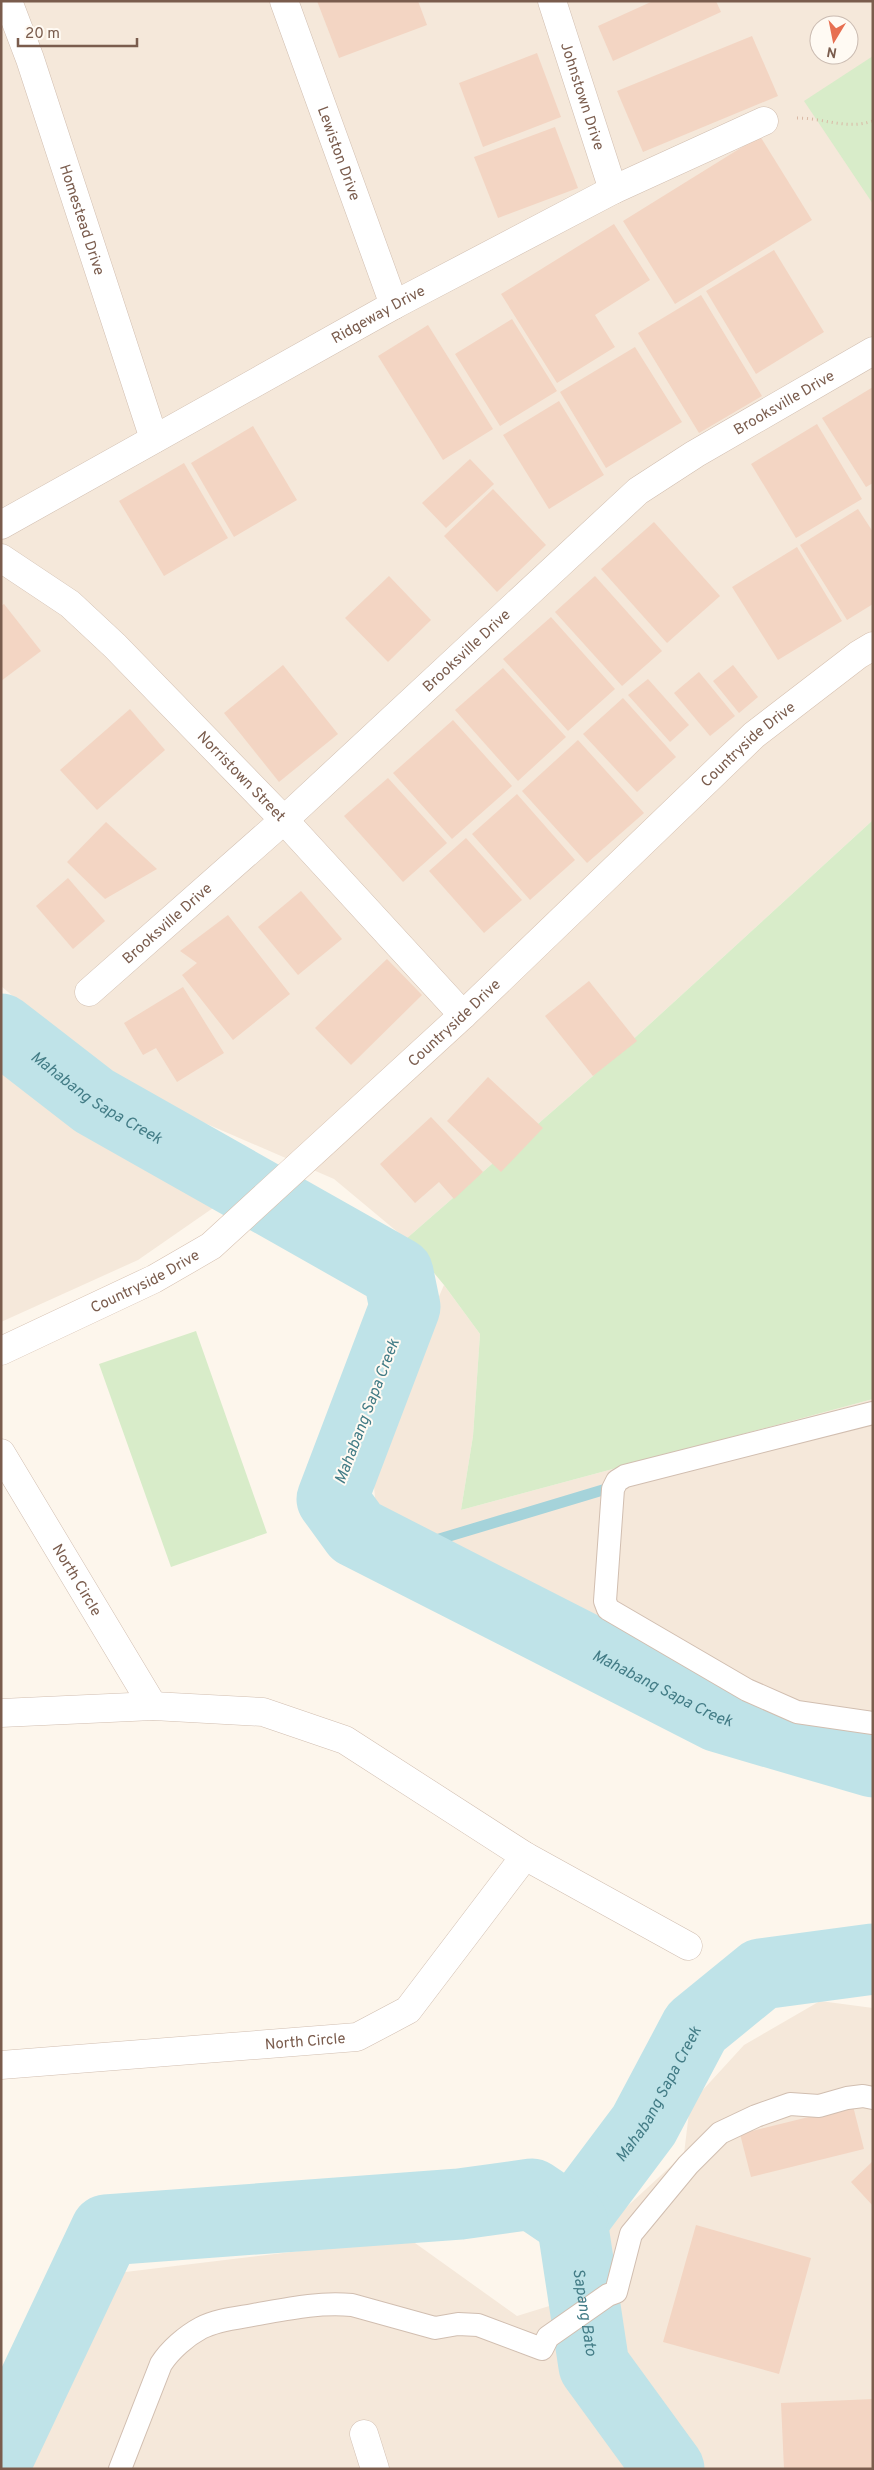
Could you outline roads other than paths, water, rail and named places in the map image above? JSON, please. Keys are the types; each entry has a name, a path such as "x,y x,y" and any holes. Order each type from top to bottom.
{"street":[{"name":"Homestead Drive","path":"8,1 34,68 154,440"},
{"name":"Lewiston Drive","path":"284,1 394,305"},
{"name":"Johnstown Drive","path":"552,1 613,190"},
{"name":"Ridgeway Drive","path":"1,525 394,305 613,190 764,121"},
{"name":"Brooksville Drive","path":"89,992 284,820 638,491 695,454 873,351"},
{"name":"Norristown Street","path":"1,558 76,610 114,646 284,820 463,1015"},
{"name":"Countryside Drive","path":"1,1351 154,1279 211,1246 305,1162 463,1015 754,735 858,655 873,646"},
{"name":"North Circle","path":"1,1454 153,1706"},
{"path":"1,1713 153,1706 264,1712 345,1740 525,1856 688,1946"},
{"name":"North Circle","path":"1,2065 358,2037 408,2010 525,1856"},
{"path":"364,2434 375,2469"}],"lane":[{"path":"873,1413 625,1476 617,1482 613,1489 604,1601 608,1609 747,1690 796,1712 873,1723"},
{"path":"120,2469 162,2364 168,2354 201,2328 212,2324 306,2305 340,2304 352,2305 435,2328 458,2324 478,2325 542,2349 548,2337 608,2295 616,2292 631,2234 688,2165 720,2133 756,2116 790,2104 819,2106 847,2098 863,2096 873,2098"}],"waterway":[{"name":"Mahabang Sapa Creek","path":"1,1029 94,1101 398,1273 405,1307 332,1499 356,1532 719,1717 873,1762"},
{"path":"396,1552 616,1486"},
{"name":"Mahabang Sapa Creek","path":"572,2221 644,2125 696,2027 761,1974 873,1959"},
{"path":"1,2452 106,2230 460,2204 532,2194 572,2221"},
{"name":"Sapang Bato","path":"572,2221 594,2366 669,2469"}]}
